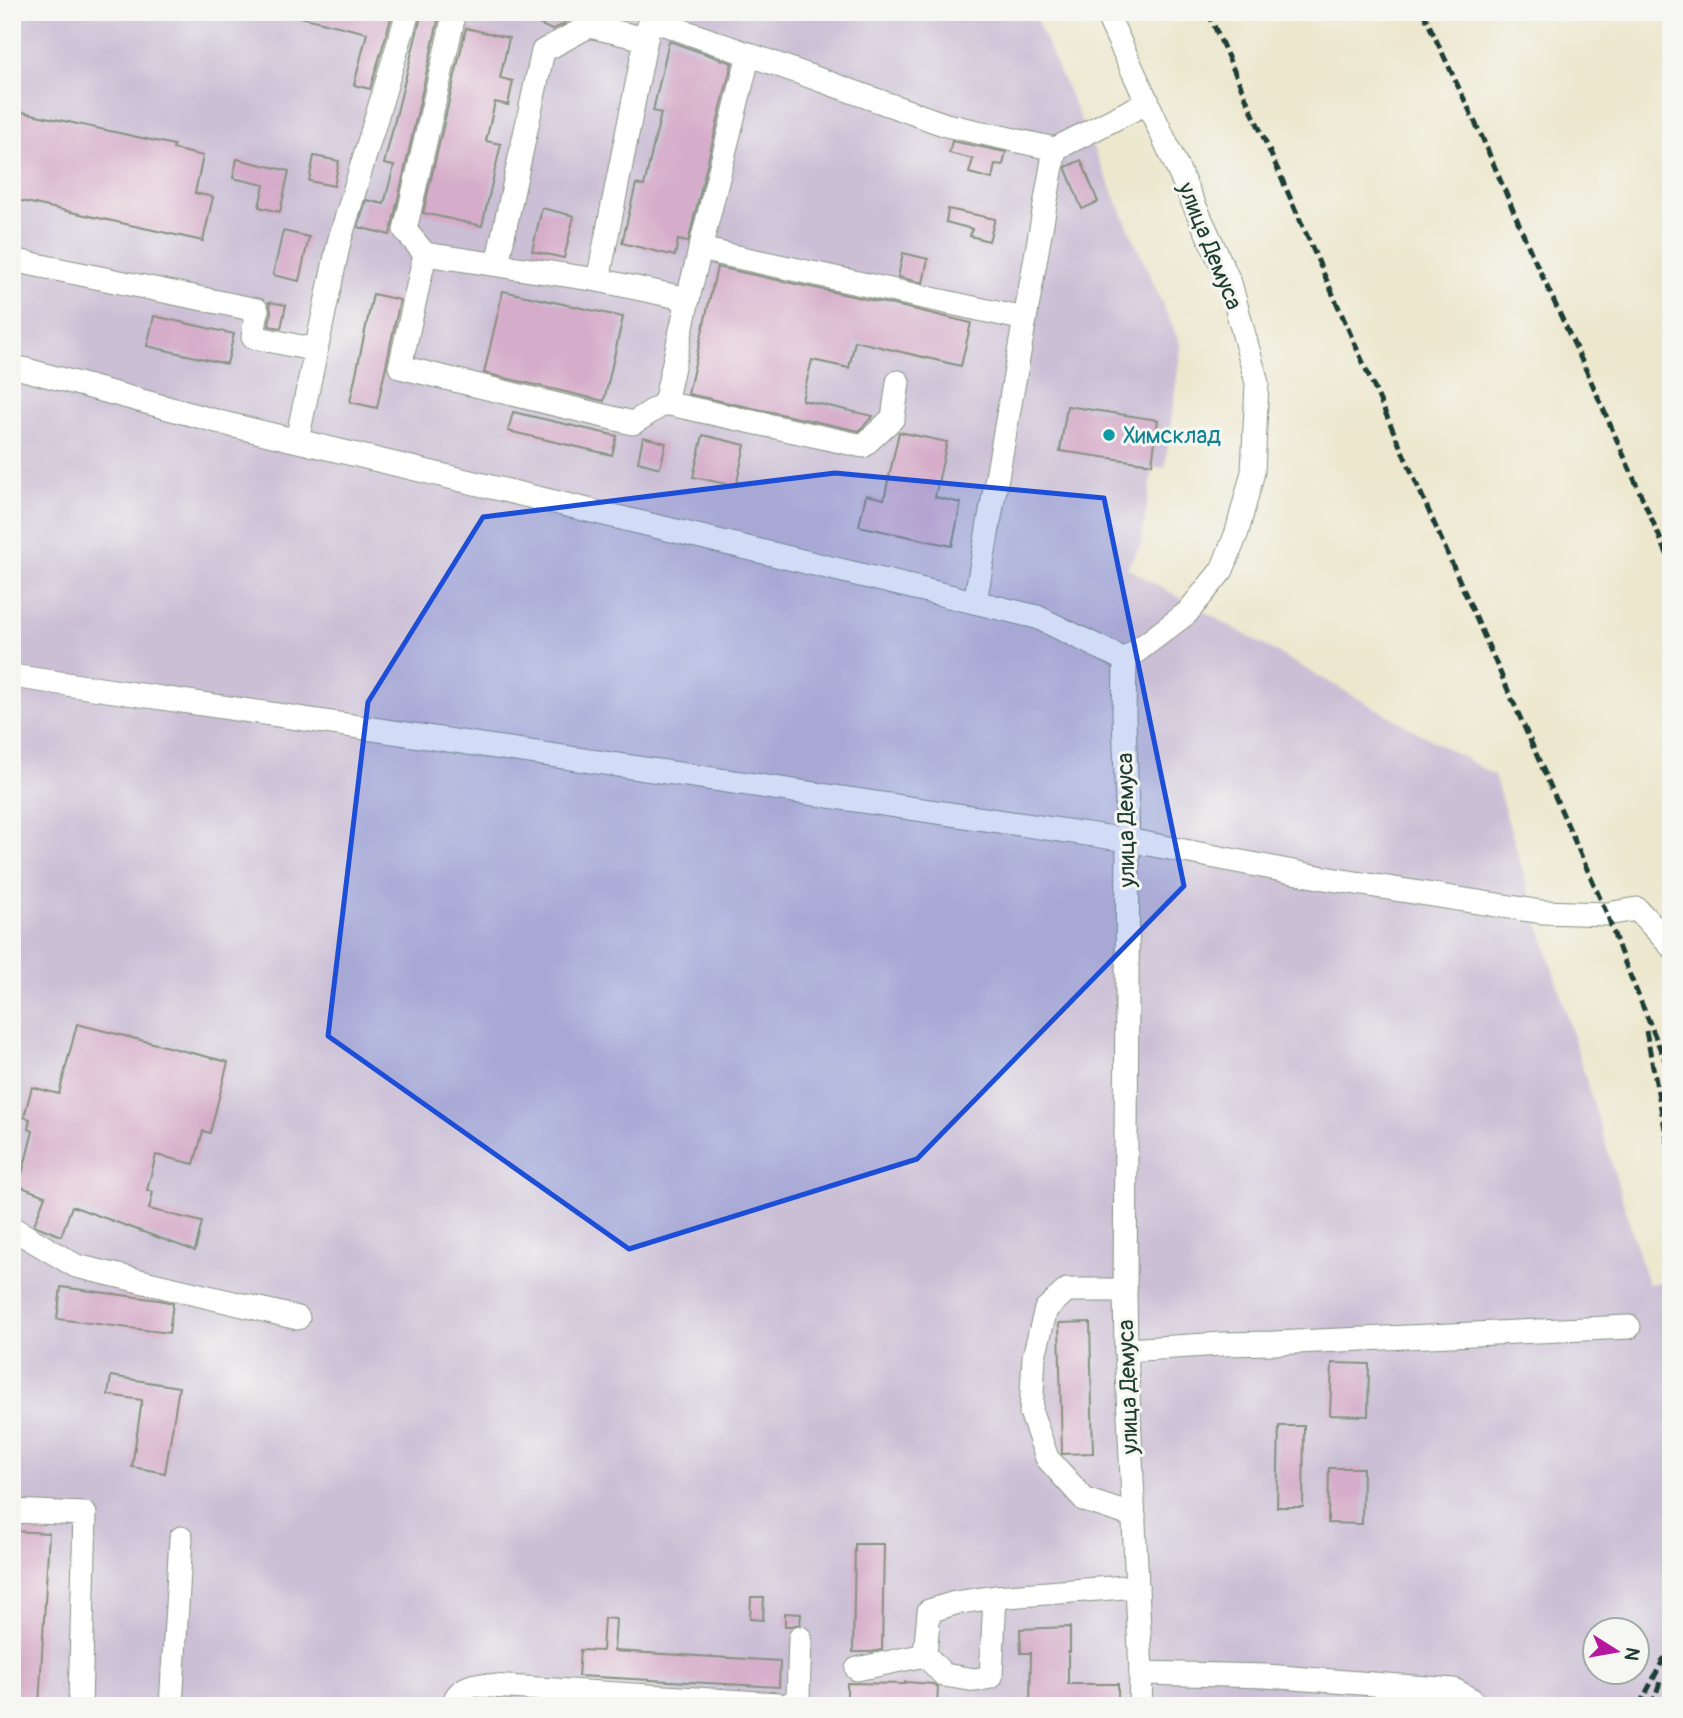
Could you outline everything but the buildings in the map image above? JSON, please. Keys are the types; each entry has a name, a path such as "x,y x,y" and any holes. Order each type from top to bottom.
{"street":[{"path":"297,440 339,242 408,12"},
{"name":"улица Демуса","path":"1106,12 1230,283 1257,383 1253,472 1237,532 1222,570 1187,613 1125,660 1128,840 1125,1290 1141,1673 1140,1706"},
{"path":"598,279 650,19 946,125 1055,149 1147,103"},
{"path":"452,24 405,230 425,254 598,279 688,299"},
{"path":"497,264 543,51 589,26 646,39"},
{"path":"665,403 700,248 749,54"},
{"path":"975,602 1055,149"},
{"path":"700,248 1025,318"},
{"path":"425,254 400,367 633,423 665,403 863,446 893,418 898,382"},
{"path":"12,260 257,310 253,337 316,350"},
{"path":"12,366 231,425 1037,617 1125,660"},
{"path":"15,682 1128,840 1324,878 1542,912 1607,914 1637,909 1671,946"},
{"path":"12,1228 76,1266 298,1318"},
{"path":"1125,1290 1067,1290 1046,1309 1034,1356 1031,1412 1046,1458 1085,1500 1134,1516"},
{"path":"1126,1350 1629,1327"},
{"path":"12,1511 85,1514 80,1706"},
{"path":"170,1706 180,1538"},
{"path":"995,1597 991,1676 975,1680 944,1675 925,1655 929,1611 955,1603 995,1597 1137,1586"},
{"path":"787,1706 798,1698 800,1638"},
{"path":"857,1669 925,1655"},
{"path":"1141,1673 1266,1676 1454,1690 1472,1700 1476,1706"},
{"path":"453,1706 453,1701 462,1689 475,1685 781,1706"}],"highlighted area":[{"path":"835,473 1104,498 1184,886 917,1159 629,1249 328,1036 368,702 483,517"}],"shaded area":[{"path":"12,12 1033,12 1181,346 1165,467 1153,468 1141,545 1127,568 1494,775 1648,1284 1671,1281 1671,1706 12,1706"}],"railway":[{"path":"1208,12 1607,914 1671,1075"},
{"path":"1423,12 1482,137 1671,563"},
{"path":"1646,1031 1671,1171"},
{"path":"1639,1706 1671,1645"},
{"path":"1652,1706 1660,1682"}],"place":[{"name":"Химсклад","path":"1109,435"}]}
